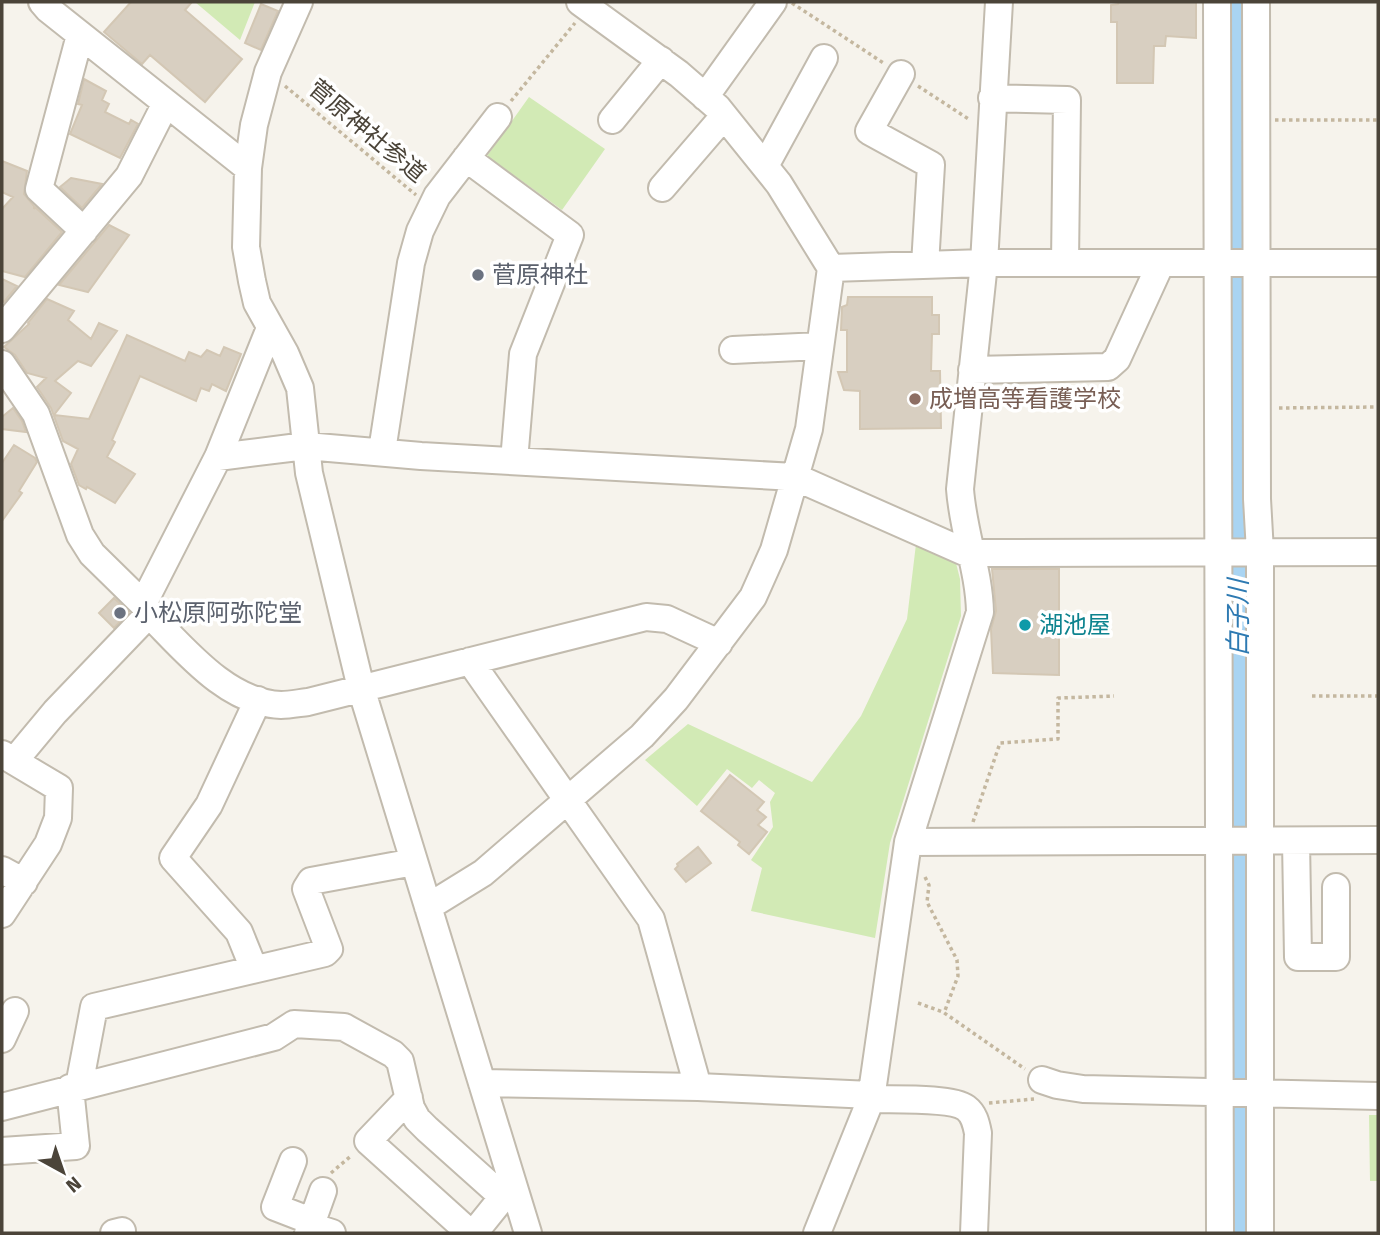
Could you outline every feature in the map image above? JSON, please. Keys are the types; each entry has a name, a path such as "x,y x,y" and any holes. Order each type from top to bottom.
{"street":[{"path":"42,2 248,168"},
{"path":"299,2 268,72 254,125 248,168 246,247 257,303 285,353 300,388 309,473 361,688 482,1083 509,1196 528,1233"},
{"path":"705,97 773,2"},
{"path":"817,1233 871,1097 920,842 980,612 979,585 962,519 960,489 984,263 999,2"},
{"path":"1217,2 1220,1233"},
{"path":"1255,2 1260,1233"},
{"path":"428,907 483,873 642,736 676,699 752,597 774,550 809,429 831,268 793,205 724,116 661,60 585,6"},
{"path":"80,35 38,188 84,231"},
{"path":"765,166 824,58"},
{"path":"612,120 661,60"},
{"path":"901,74 869,131 930,164 925,265"},
{"path":"992,98 1067,100 1065,263"},
{"path":"2,330 129,176 166,103"},
{"path":"662,188 724,116"},
{"path":"382,451 411,263 420,231 436,196 499,117"},
{"path":"466,158 570,235 523,354 514,461"},
{"path":"831,268 984,263 1378,264"},
{"path":"972,370 1108,367 1117,359 1161,263"},
{"path":"2,914 13,876 48,844 58,818 59,788 8,757 55,712 146,609 218,457 270,328"},
{"path":"733,350 820,346"},
{"path":"2,365 36,415 80,535 92,554 206,670 233,690 258,700 280,705 308,702 646,617 667,620 719,643"},
{"path":"218,457 306,446 795,477 971,553 1378,552"},
{"path":"470,661 651,919 698,1087"},
{"path":"254,969 239,932 173,858 209,805 258,700"},
{"path":"920,842 1378,840"},
{"path":"1296,841 1298,957 1336,957 1336,887"},
{"path":"2,1151 76,1146 75,1087 94,1007 324,953 329,949 306,889 311,881 415,862"},
{"path":"2,1039 15,1011"},
{"path":"2,1107 274,1037 294,1024 345,1027 393,1054 400,1061 409,1098 418,1119 509,1196"},
{"path":"482,1083 698,1087 954,1102 967,1109 975,1119 978,1133 974,1233"},
{"path":"1042,1089 1057,1085 1083,1089 1221,1094 1378,1096"},
{"path":"409,1098 366,1143 472,1233 509,1196"},
{"path":"293,1161 275,1207 306,1219 317,1231"},
{"path":"317,1231 323,1191"},
{"path":"114,1233 122,1233"}],"path":[{"path":"499,117 585,6"},
{"name":"菅原神社参道","path":"280,81 431,208"},
{"path":"1256,120 1378,120"},
{"path":"1257,408 1378,407"},
{"path":"966,842 1000,743 1058,739 1058,698 1114,696"},
{"path":"1312,696 1378,696"},
{"path":"920,842 922,869 929,885 927,902 957,960 958,976 944,1013"},
{"path":"918,1003 944,1013 1006,1058 1042,1089"},
{"path":"967,1109 1042,1089"},
{"path":"323,1191 332,1171 366,1143"}],"green space":[{"path":"195,2 255,2 240,40"},
{"path":"529,97 605,149 562,210 487,156"},
{"path":"916,544 954,555 960,579 961,616 890,843 875,938 751,911 762,868 751,860 773,827 770,802 775,793 759,780 752,788 727,769 697,806 645,760 688,724 812,782 861,716 907,619"},
{"path":"1369,1115 1378,1115 1378,1181 1370,1181"}],"water":[{"name":"白子川","path":"1224,2 1249,2 1254,1233 1226,1233"}],"building":[{"path":"131,2 192,2 185,10 242,59 205,102 150,55 142,64 104,32"},
{"path":"1119,2 1196,2 1196,38 1166,36 1165,46 1154,46 1153,83 1117,83 1117,22 1111,22 1111,5"},
{"path":"261,4 278,11 261,50 245,43"},
{"path":"84,79 106,91 102,100 109,104 105,112 129,124 131,120 138,124 120,158 70,134 82,105 78,104"},
{"path":"2,161 27,171 24,194 34,209 35,207 62,232 25,277 2,271 2,209 13,197 2,192"},
{"path":"71,178 102,184 82,208 60,187"},
{"path":"109,225 129,235 88,292 59,285"},
{"path":"2,279 17,286 4,302 2,300"},
{"path":"848,297 932,297 932,315 939,315 939,334 932,334 931,371 940,371 941,428 860,429 860,391 844,390 838,372 847,372 847,330 841,330 842,307 847,305"},
{"path":"47,299 74,311 68,320 91,339 99,323 117,331 91,366 78,361 55,381 71,393 54,415 89,419 127,335 185,361 189,352 201,357 207,350 220,356 224,347 241,354 226,391 212,384 209,391 201,388 196,401 140,376 107,457 135,474 115,503 79,485 71,464 78,449 63,441 51,408 37,387 46,378 27,373 15,355 4,347 29,324"},
{"path":"13,408 26,432 2,429 2,417"},
{"path":"14,445 37,462 19,491 22,493 2,521 2,463"},
{"name":"湖池屋","path":"992,569 1059,569 1059,675 993,673 991,629 996,611"},
{"path":"114,598 129,612 114,628 99,613"},
{"path":"730,775 764,802 757,810 766,817 758,825 767,832 749,854 738,845 740,842 701,811"},
{"path":"698,847 711,863 686,882 675,869 677,864"}],"place":[{"name":"菅原神社","path":"478,275"},
{"name":"成増高等看護学校","path":"915,399"},
{"name":"小松原阿弥陀堂","path":"120,613"},
{"name":"湖池屋","path":"1025,625"}]}
